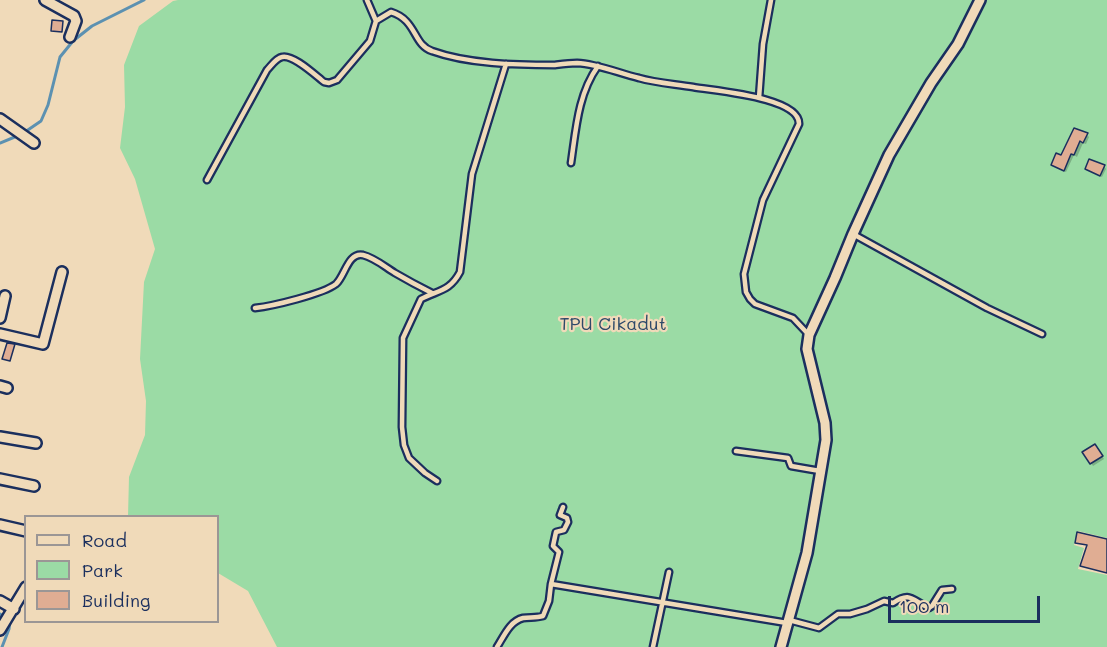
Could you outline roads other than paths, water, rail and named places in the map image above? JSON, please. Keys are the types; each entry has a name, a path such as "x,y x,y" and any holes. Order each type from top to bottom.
{"street":[{"path":"45,0 74,16 76,21 70,37"},
{"path":"781,647 807,553 826,440 825,423 810,369 807,349 809,335 836,278 853,234 906,125 958,44 980,0"},
{"path":"0,119 34,143"},
{"path":"0,334 43,344 62,272"},
{"path":"0,318 5,296"},
{"path":"0,437 36,443"},
{"path":"0,479 34,486"},
{"path":"0,525 24,531"},
{"path":"1,626 24,591"},
{"path":"0,601 14,609"}],"lane":[{"path":"207,180 267,70 278,58 285,57 296,61 324,82 337,80 370,41 376,21 367,0"},
{"path":"759,98 763,44 771,0"},
{"path":"376,21 391,12 401,15 410,24 426,49 461,57 506,64 577,63 598,66 641,79 759,98 795,112 799,124 763,200 744,274 746,292 755,304 793,318 809,335"},
{"path":"437,481 410,458 404,445 402,427 403,338 421,299 448,288 460,272 472,174 506,64"},
{"path":"571,163 585,88 598,66"},
{"path":"853,234 987,308 1042,334"},
{"path":"255,308 286,302 334,285 356,255 379,262 432,293"},
{"path":"736,451 788,458 791,466 820,471"},
{"path":"497,647 513,623 525,618 534,619 543,616 549,601 559,552 553,546 556,532 564,530 568,522 567,518 560,515 562,507"},
{"path":"653,647 669,572"},
{"path":"551,584 788,621 819,628 838,614 850,614 884,601 893,603 903,596 929,608 942,590 952,589"}],"waterway":[{"path":"0,143 22,134 41,121 48,105 60,57 73,41 92,26 144,0"},
{"path":"0,614 10,621 2,647"}],"park label":[{"name":"TPU Cikadut","path":"613,324"}]}
